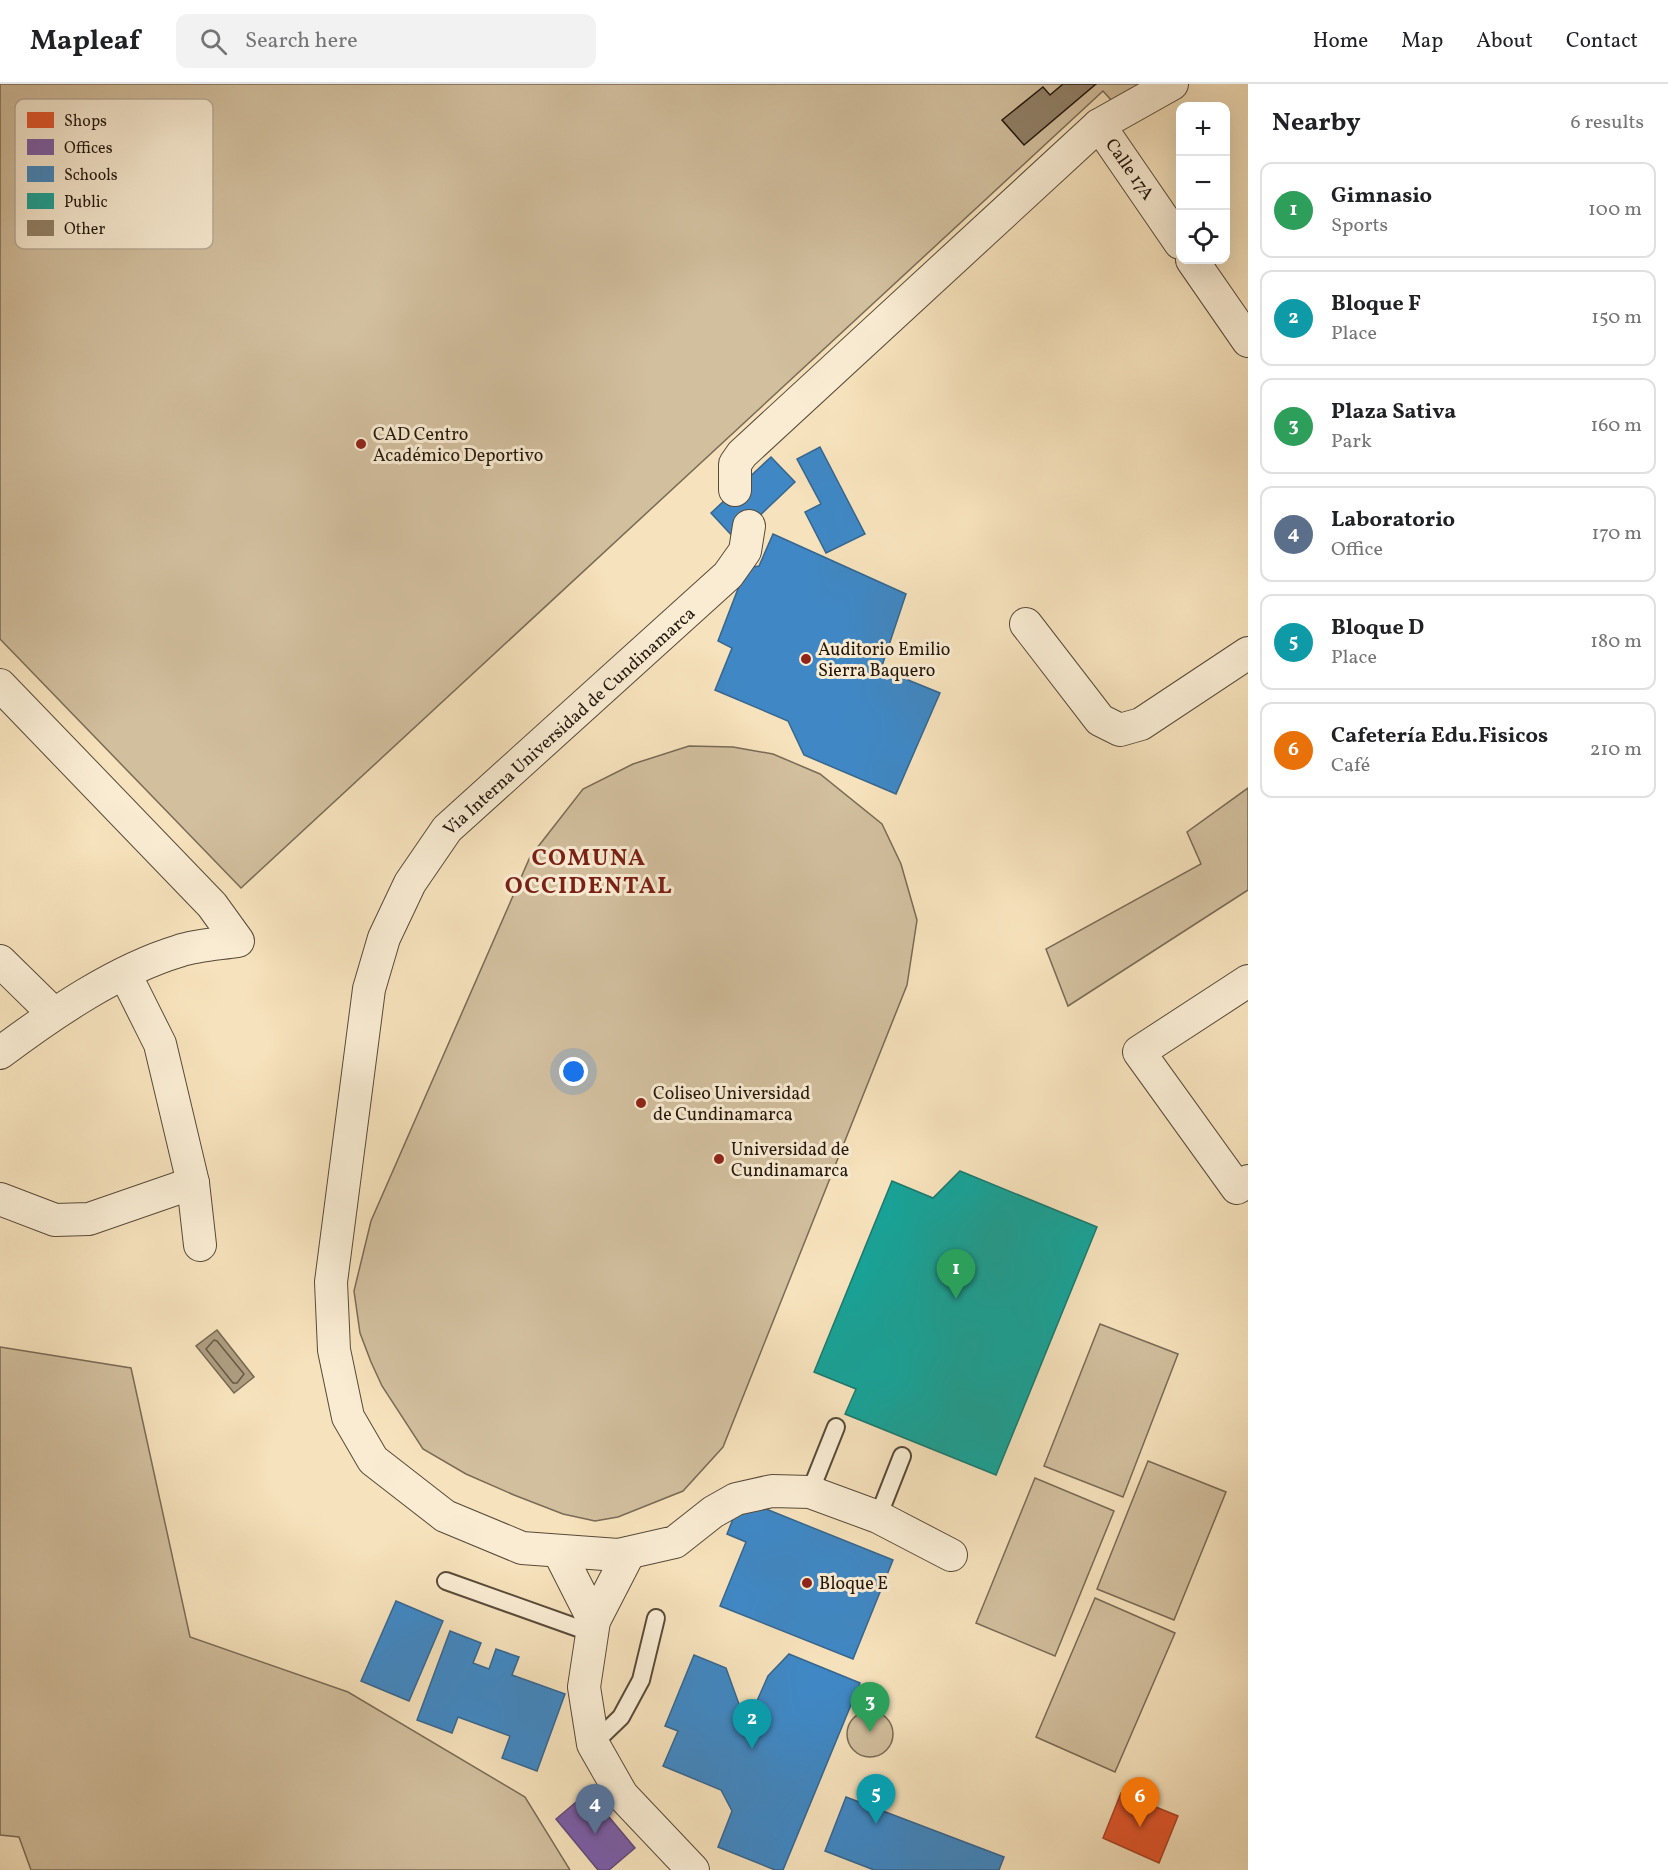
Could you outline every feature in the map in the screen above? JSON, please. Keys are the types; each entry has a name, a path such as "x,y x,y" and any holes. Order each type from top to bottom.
{"street":[{"path":"735,490 733,477 735,464 742,454 1100,125 1172,84"},
{"name":"Calle 17A","path":"1100,125 1176,237"},
{"path":"1195,264 1248,341"},
{"name":"Via Interna Universidad de Cundinamarca","path":"749,526 745,551 728,575 447,829 410,883 384,938 369,989 330,1282 334,1350 348,1417 373,1460 445,1516 522,1548 618,1555 629,1553 675,1542 713,1512 736,1499 772,1491 810,1492 878,1517 951,1555"},
{"path":"1026,624 1100,720 1120,730 1141,724 1248,653"},
{"path":"0,685 212,905 238,940 179,951 125,974 53,1012 0,1053"},
{"path":"0,961 53,1012"},
{"path":"125,974 160,1044 193,1183 200,1245"},
{"path":"1248,981 1139,1052 1237,1188 1248,1181"},
{"path":"0,1199 55,1220 89,1219 193,1183"},
{"path":"559,1552 593,1627"},
{"path":"629,1553 593,1627 584,1687 593,1744 622,1795 693,1870"}],"lane":[{"path":"810,1492 836,1427"},
{"path":"878,1517 902,1456"},
{"path":"446,1581 593,1627"},
{"path":"593,1744 621,1717 640,1680 656,1618"}],"shaded area":[{"name":"CAD Centro Académico Deportivo","path":"0,84 1144,84 1112,101 1103,91 241,888 0,639"},
{"name":"Coliseo Universidad de Cundinamarca","path":"689,746 733,747 773,754 820,774 882,824 901,864 917,920 907,985 723,1447 683,1491 618,1517 595,1521 563,1514 514,1495 466,1474 423,1449 382,1386 371,1362 360,1333 354,1291 371,1221 530,857 583,789 633,764"},
{"path":"1248,788 1248,890 1068,1006 1046,949 1201,864 1187,832"},
{"path":"1100,1324 1178,1354 1123,1497 1044,1466"},
{"path":"0,1347 131,1368 190,1637 348,1692 525,1797 570,1870 31,1870 19,1837 0,1835"},
{"path":"1148,1461 1226,1492 1174,1620 1097,1589"},
{"path":"1035,1478 1114,1511 1055,1656 976,1623"},
{"path":"1095,1598 1175,1633 1115,1772 1036,1737"},
{"path":"870,1711 886,1718 893,1734 886,1750 870,1757 854,1750 847,1734 854,1718"}],"water":[{"path":"217,1330 254,1377 234,1393 196,1346"}],"building: Shops":[{"path":"1121,1793 1178,1816 1159,1863 1103,1838"}],"building: Offices":[{"path":"588,1792 635,1848 609,1870 598,1870 556,1819"}],"building: Schools":[{"path":"820,447 865,534 826,553 805,512 821,504 797,459"},
{"path":"771,457 795,482 735,539 711,513"},
{"name":"Auditorio Emilio Sierra Baquero","path":"773,534 906,594 881,669 940,693 896,794 804,755 788,721 715,690 732,648 718,641 746,568 759,566"},
{"name":"Bloque E","path":"741,1499 893,1560 853,1659 720,1606 746,1542 727,1534"},
{"path":"396,1601 443,1621 409,1701 361,1681"},
{"path":"450,1631 481,1643 473,1663 489,1669 496,1649 519,1657 512,1675 565,1694 537,1771 502,1758 510,1736 458,1717 452,1733 417,1720"},
{"path":"789,1654 860,1683 783,1870 775,1870 718,1847 732,1811 721,1790 663,1766 678,1731 665,1726 694,1655 726,1668 740,1707 752,1712 768,1676"},
{"path":"846,1797 1004,1857 999,1870 874,1870 825,1851"}],"building: Public":[{"path":"960,1171 1097,1227 996,1475 845,1414 856,1389 814,1372 892,1181 933,1198"}],"building: Other":[{"path":"1063,84 1096,84 1024,145 1002,120 1043,87 1050,95"}],"place":[{"name":"CAD Centro Académico Deportivo","path":"361,444"},
{"name":"Auditorio Emilio Sierra Baquero","path":"806,659"},
{"name":"Coliseo Universidad de Cundinamarca","path":"641,1103"},
{"name":"Universidad de Cundinamarca","path":"719,1159"},
{"name":"Gimnasio","path":"956,1299"},
{"name":"Bloque E","path":"807,1583"},
{"name":"Plaza Sativa","path":"870,1732"},
{"name":"Bloque F","path":"752,1749"},
{"name":"Bloque D","path":"876,1824"},
{"name":"Cafetería Edu.Fisicos","path":"1140,1827"},
{"name":"Laboratorio","path":"595,1834"}],"district":[{"name":"COMUNA OCCIDENTAL","path":"589,871"}]}
